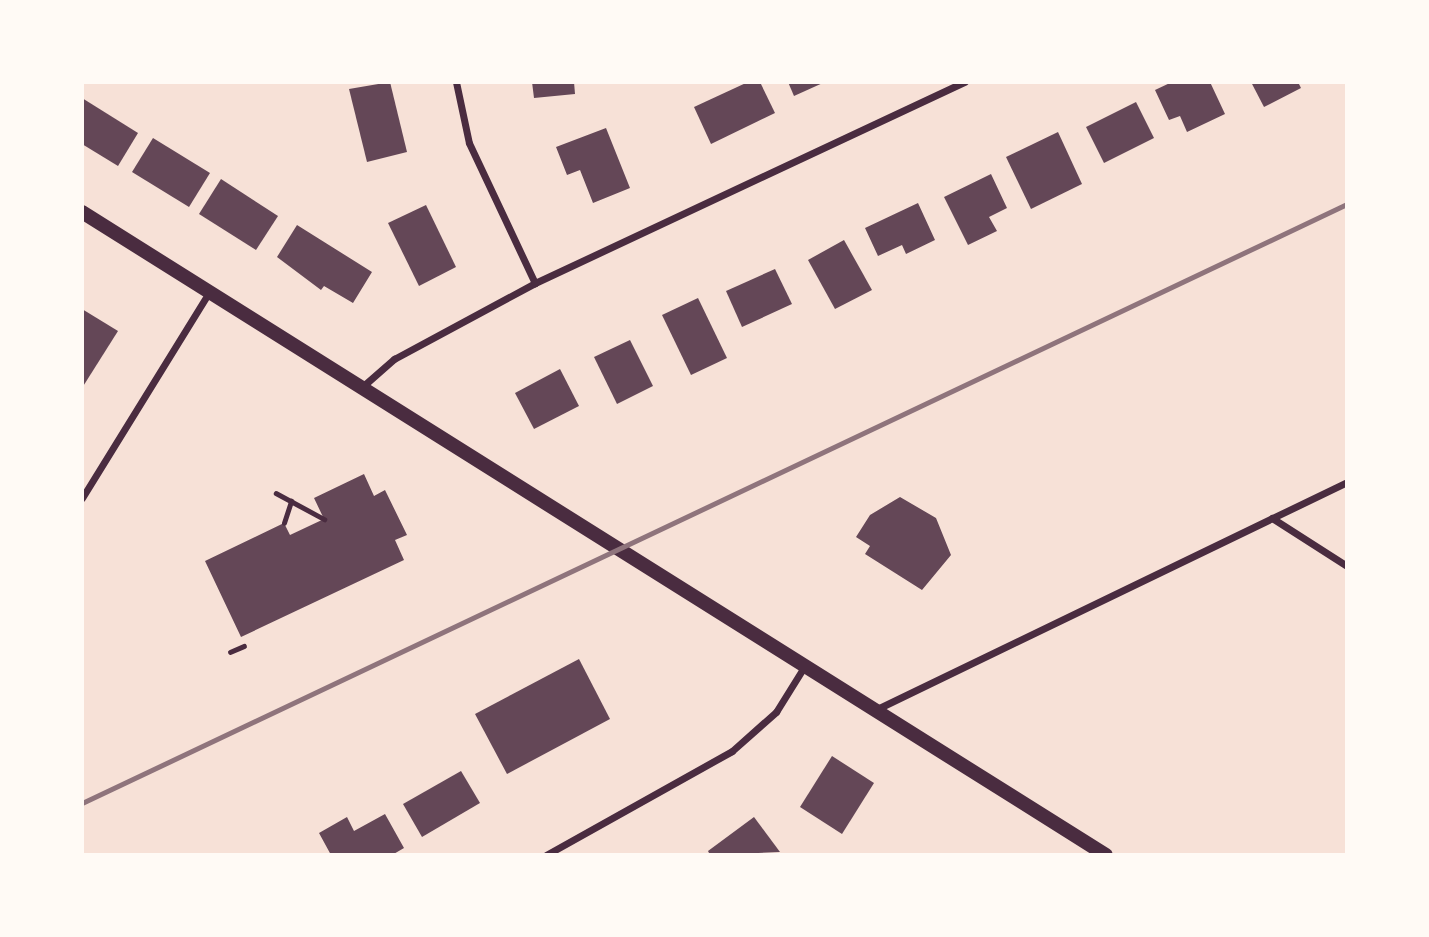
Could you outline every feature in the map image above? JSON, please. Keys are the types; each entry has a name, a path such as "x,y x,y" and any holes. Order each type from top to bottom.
{"main road":[{"path":"82,212 1106,855"}],"street":[{"path":"456,82 469,143 535,283"},
{"path":"362,387 394,359 535,283 965,82"},
{"path":"82,498 210,291"},
{"path":"874,710 1347,482"},
{"path":"1272,518 1347,566"},
{"path":"546,855 732,751 776,712 804,667"}],"path":[{"path":"276,493 324,519"},
{"path":"284,523 291,501"},
{"path":"230,652 244,646"}],"building":[{"path":"390,82 407,152 367,162 349,89"},
{"path":"532,82 574,82 575,94 534,98"},
{"path":"748,82 760,82 775,113 711,144 694,107"},
{"path":"788,82 825,82 794,96"},
{"path":"1172,82 1210,82 1225,114 1187,132 1180,116 1169,120 1155,90"},
{"path":"1251,82 1298,82 1301,88 1264,107"},
{"path":"82,98 138,133 118,166 82,144"},
{"path":"1136,102 1154,138 1104,163 1086,127"},
{"path":"606,128 630,188 593,203 580,170 567,175 556,147"},
{"path":"1058,132 1082,184 1031,209 1006,157"},
{"path":"153,138 210,173 189,207 132,172"},
{"path":"991,174 1007,208 989,217 997,231 968,245 944,197"},
{"path":"221,179 278,216 256,250 199,214"},
{"path":"918,203 935,240 906,254 902,245 878,256 865,228"},
{"path":"426,205 456,267 419,286 388,223"},
{"path":"297,225 372,272 353,303 324,286 321,290 277,257"},
{"path":"844,240 872,290 835,309 808,260"},
{"path":"775,269 792,304 742,327 726,291"},
{"path":"698,298 727,358 691,375 662,315"},
{"path":"82,309 118,331 82,388"},
{"path":"630,340 653,386 617,404 594,357"},
{"path":"560,369 579,406 534,429 515,393"},
{"path":"364,474 374,496 385,490 407,535 395,540 404,560 241,637 205,561 284,523 290,535 324,519 314,498"},
{"path":"900,497 936,518 951,555 922,590 865,554 870,546 856,537 870,515"},
{"path":"579,659 610,719 507,774 475,714"},
{"path":"832,756 874,783 842,834 800,807"},
{"path":"461,771 480,803 422,837 403,804"},
{"path":"385,814 404,848 392,855 331,855 319,833 347,817 354,831"},
{"path":"754,817 780,852 710,855 708,851"}],"railway":[{"path":"82,803 1347,204"}]}
